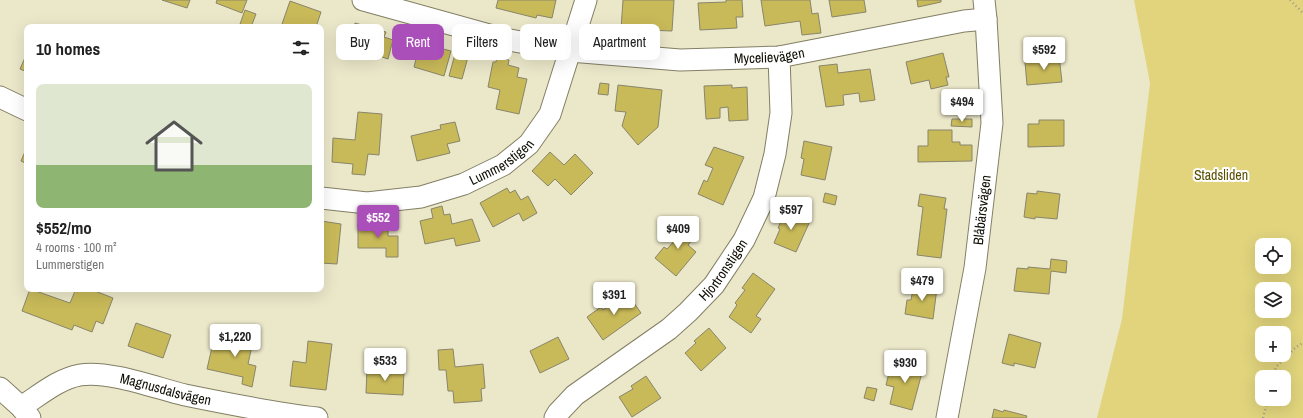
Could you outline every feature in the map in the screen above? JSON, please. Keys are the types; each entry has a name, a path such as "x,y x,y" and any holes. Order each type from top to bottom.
{"street":[{"name":"Mycelievägen","path":"363,0 504,39 520,42"},
{"name":"Lummerstigen","path":"571,48 586,0"},
{"name":"Mycelievägen","path":"571,51 680,60 779,57 964,22 985,10"},
{"name":"Blåbärsvägen","path":"947,418 975,268 992,123 985,10"},
{"name":"Hjortronstigen","path":"555,418 575,395 669,329 688,312 714,285 744,240 764,198 775,154 781,113 779,57"},
{"name":"Lummerstigen","path":"324,198 367,203 421,197 464,184 503,165 529,144 550,114 567,60"},
{"path":"0,97 24,109"},
{"name":"Magnusdalsvägen","path":"26,412 58,383 80,375 95,374 111,376 184,394 246,407 317,418"},
{"path":"0,388 26,412"}],"path":[{"path":"1290,0 1303,13"},
{"path":"1275,370 1276,367 1296,347 1303,343"},
{"path":"1263,418 1266,406"}],"green space":[{"name":"Stadsliden","path":"1134,0 1303,0 1303,418 1097,418 1122,319 1150,83"}],"building":[{"path":"162,0 190,0 187,8"},
{"path":"217,0 247,0 242,13 216,3"},
{"path":"498,0 556,0 552,18 537,15 536,18 496,8"},
{"path":"623,0 674,0 672,31 660,31 660,24 621,24"},
{"path":"726,0 742,0 743,17 736,17 737,28 700,30 698,3 726,2"},
{"path":"761,0 810,0 812,14 818,13 821,33 802,35 800,21 765,26"},
{"path":"829,0 864,0 866,12 832,17"},
{"path":"917,0 941,0 941,2 918,7"},
{"path":"290,1 321,12 317,24 282,24"},
{"path":"245,10 256,14 252,24 240,24"},
{"path":"384,37 392,40 388,59 384,58"},
{"path":"444,49 451,51 444,76 414,67 416,60 444,60"},
{"path":"943,53 949,77 946,77 948,85 931,89 929,80 911,84 906,62"},
{"path":"1059,56 1062,82 1027,85 1025,62 1036,61 1036,58"},
{"path":"24,60 24,71 20,69"},
{"path":"453,60 467,60 462,79 449,76"},
{"path":"496,60 509,60 508,65 519,68 517,77 527,79 519,114 496,109 500,90 488,87 493,62 496,62"},
{"path":"837,64 838,73 870,69 875,100 860,102 859,93 843,95 844,105 826,107 819,66"},
{"path":"600,83 609,84 608,95 598,94"},
{"path":"618,85 662,90 658,127 638,145 622,126 626,112 615,111"},
{"path":"732,85 732,88 747,87 748,120 729,121 728,107 720,108 720,118 706,119 704,86"},
{"path":"358,112 382,114 379,155 368,154 365,175 352,174 353,164 332,162 333,138 355,140"},
{"path":"952,119 972,119 972,127 951,126"},
{"path":"1039,120 1064,120 1064,146 1028,147 1028,124 1039,124"},
{"path":"455,122 460,141 447,144 450,153 417,161 411,136 441,129 440,125"},
{"path":"928,130 952,130 952,142 960,142 960,145 972,145 972,161 918,162 918,146 928,146"},
{"path":"804,141 832,147 825,180 801,175 804,159 801,158"},
{"path":"714,147 744,157 723,205 698,194 704,180 707,182 713,168 705,165"},
{"path":"550,152 564,165 575,154 593,173 571,195 555,179 548,186 532,171"},
{"path":"24,154 24,162 21,161"},
{"path":"507,188 510,193 515,190 521,200 528,196 537,213 523,221 519,213 493,227 480,203"},
{"path":"1037,191 1060,194 1057,219 1035,217 1035,219 1024,217 1027,193 1037,194"},
{"path":"825,193 837,196 835,205 823,202"},
{"path":"920,194 946,198 944,209 947,209 941,258 917,255 923,207 918,206"},
{"path":"442,206 444,215 450,214 452,224 472,219 480,241 456,246 454,238 425,244 420,221 433,218 431,209"},
{"path":"786,210 810,221 796,252 774,243 780,229 778,228"},
{"path":"324,221 341,224 337,264 324,263"},
{"path":"681,221 697,234 688,245 696,252 676,276 655,258 664,247 667,249 677,238 671,233"},
{"path":"358,224 388,224 388,236 398,236 398,257 386,257 386,248 358,248"},
{"path":"1051,259 1067,261 1066,273 1051,271 1049,294 1014,291 1017,268 1028,269 1028,267 1050,269"},
{"path":"753,273 775,289 756,316 761,319 751,333 729,317 737,305 735,303 745,290 742,288"},
{"path":"914,284 937,288 933,319 905,314 907,300 911,300"},
{"path":"29,292 39,292 70,303 75,292 98,292 113,298 103,324 96,321 92,332 74,325 72,330 22,311"},
{"path":"627,293 641,313 603,340 587,317 601,307 603,310"},
{"path":"136,323 171,335 163,358 128,346"},
{"path":"709,328 726,348 701,371 685,353 696,343 694,341"},
{"path":"242,329 255,332 248,364 256,366 252,387 242,384 243,377 207,369 213,343 230,347 233,337 240,339"},
{"path":"1009,334 1041,343 1035,368 1014,363 1014,366 1002,363"},
{"path":"558,337 569,359 540,373 530,351"},
{"path":"308,341 332,344 326,390 290,386 293,361 306,363"},
{"path":"453,349 455,367 483,364 485,388 481,389 482,401 454,403 453,391 448,391 446,370 439,370 438,350"},
{"path":"901,359 924,365 912,410 890,404 894,387 886,385 889,373 897,375"},
{"path":"367,369 404,370 403,395 366,393"},
{"path":"646,376 661,398 632,417 619,397 633,389 631,386"},
{"path":"867,387 877,389 874,401 864,398"},
{"path":"994,409 1027,416 1026,418 992,418"}]}
